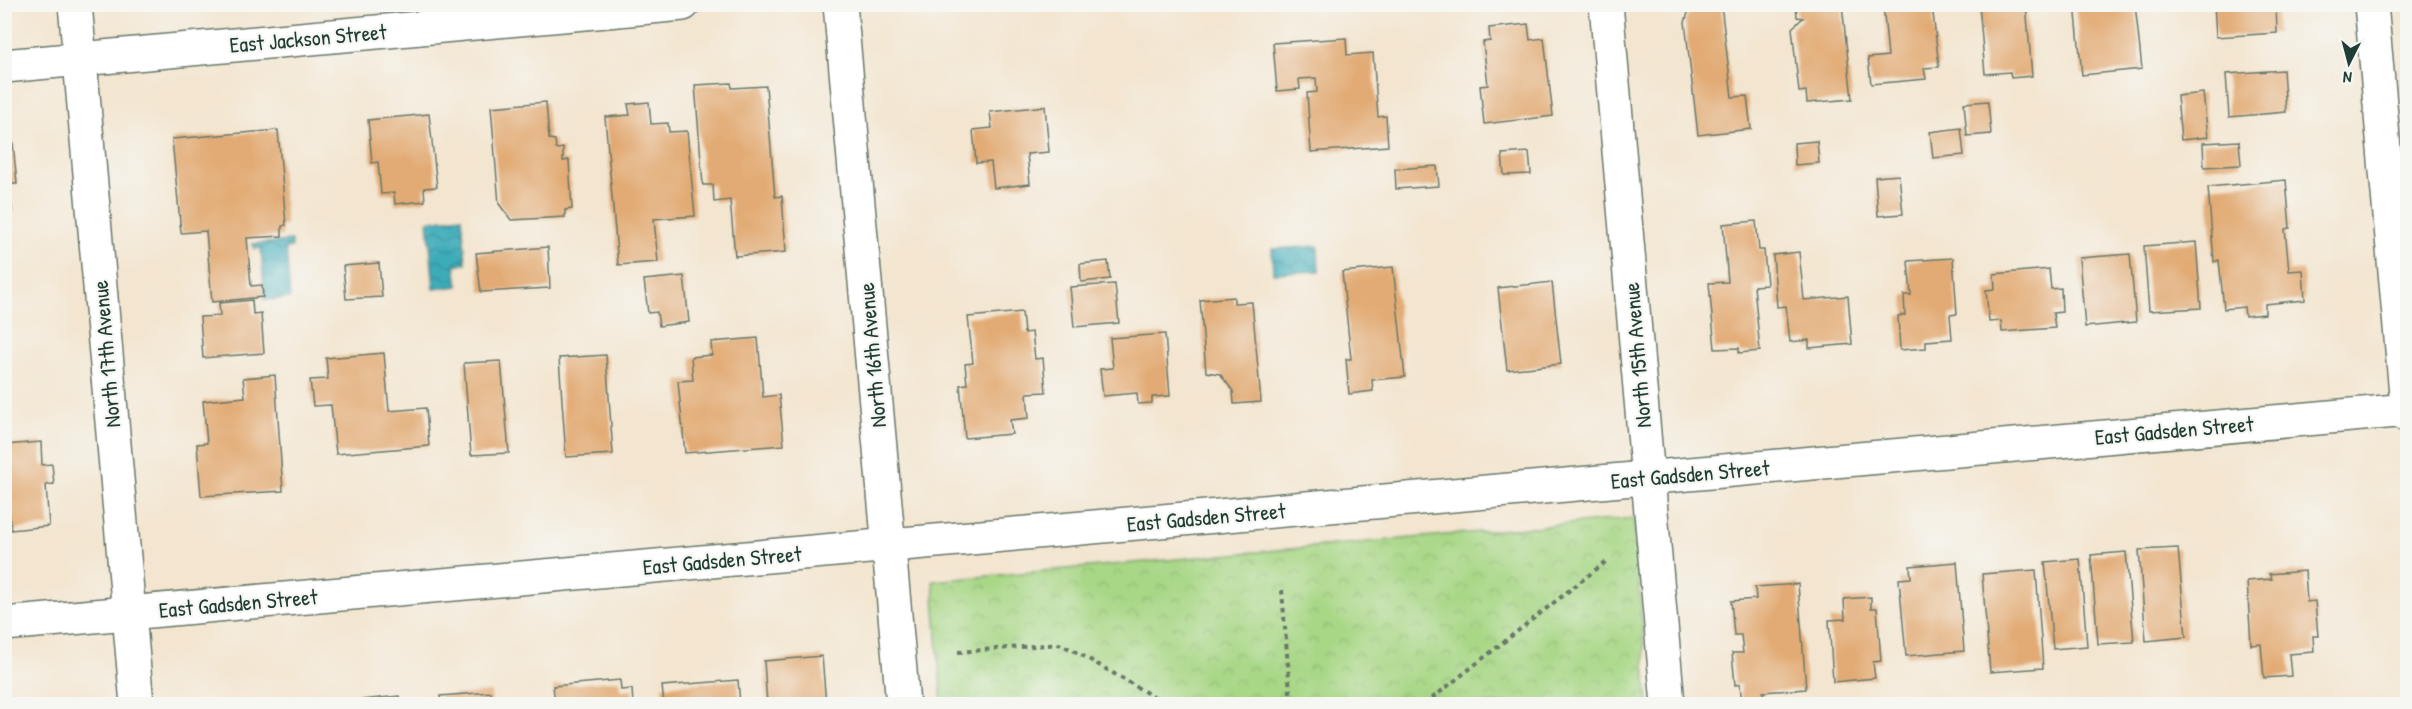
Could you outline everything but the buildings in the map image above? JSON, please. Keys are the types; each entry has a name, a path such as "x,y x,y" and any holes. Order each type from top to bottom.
{"street":[{"name":"North 17th Avenue","path":"75,4 137,705"},
{"name":"East Jackson Street","path":"4,66 683,4"},
{"name":"North 16th Avenue","path":"840,4 903,705"},
{"name":"North 15th Avenue","path":"1606,4 1668,705"},
{"path":"2371,4 2408,416"},
{"name":"East Gadsden Street","path":"4,624 2407,410"}],"path":[{"path":"1425,705 1608,560"},
{"path":"1282,590 1291,705"},
{"path":"958,652 1059,644 1166,705"}],"green space":[{"path":"1634,518 1648,704 942,704 933,581"}],"water":[{"path":"462,217 466,263 455,265 458,286 434,289 428,221"},
{"path":"292,241 292,247 286,248 290,298 265,300 261,248 254,249 253,244"},
{"path":"1318,246 1319,271 1273,273 1272,249"}]}
